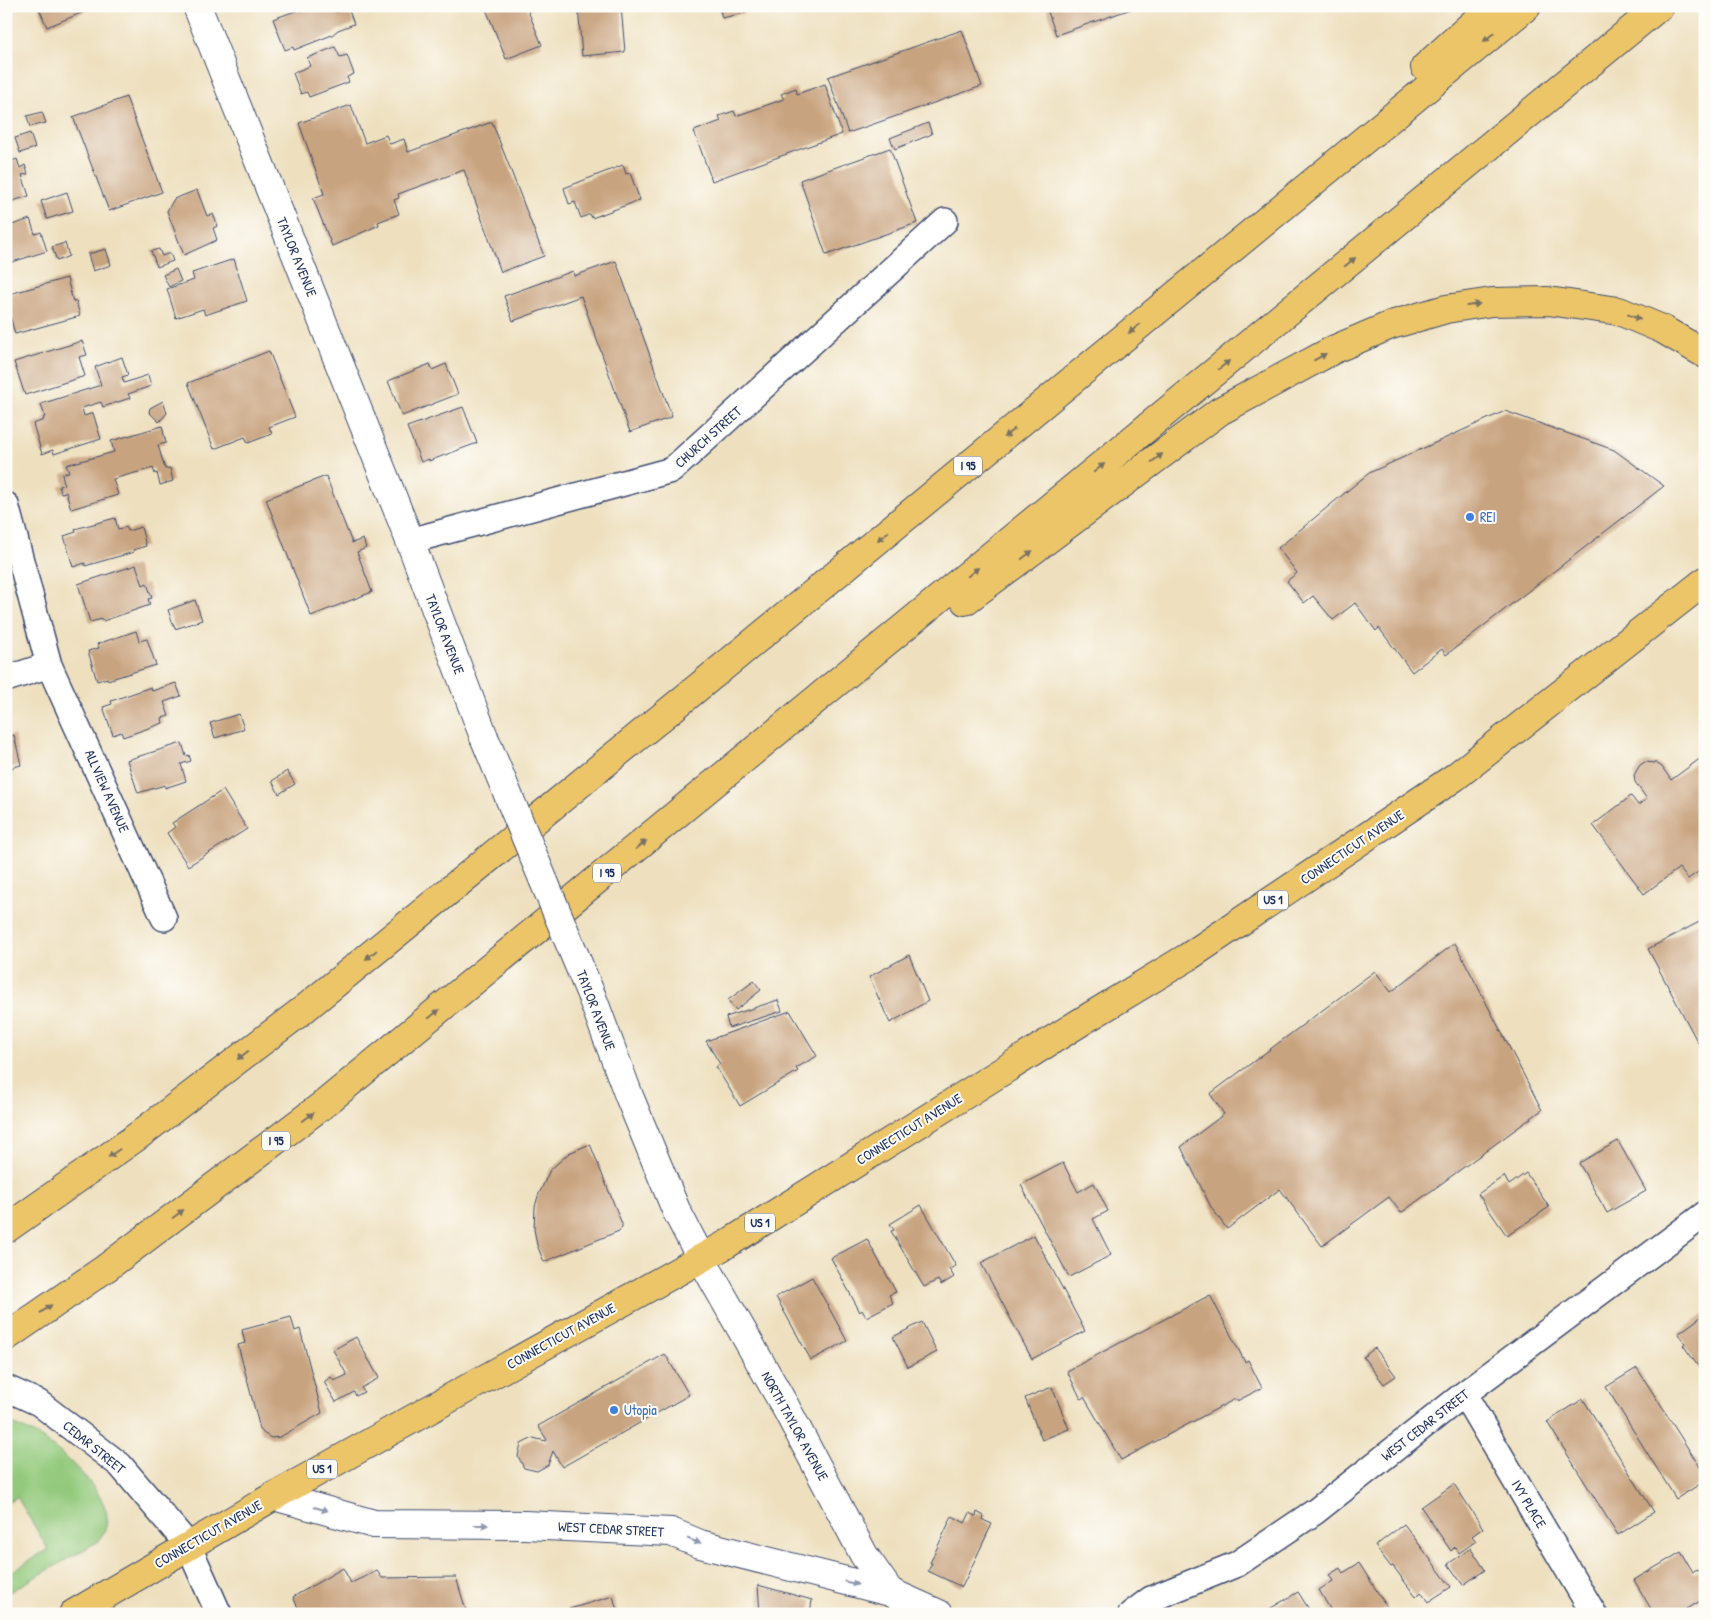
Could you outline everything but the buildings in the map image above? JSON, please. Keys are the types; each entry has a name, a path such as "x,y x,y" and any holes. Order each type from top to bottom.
{"main road":[{"path":"1168,302 1492,6"},
{"name":"I 95","path":"6,1230 135,1138 303,1010 1527,6"},
{"name":"I 95","path":"6,1337 106,1268 324,1104 1660,6"},
{"path":"679,814 1220,411 1335,349 1391,325 1446,309 1492,302 1548,301 1619,311 1662,329 1705,354"},
{"name":"CONNECTICUT AVENUE","path":"73,1614 274,1496 727,1244 1188,957 1441,787 1705,581"}],"street":[{"name":"TAYLOR AVENUE","path":"197,6 410,541 484,736 592,997 632,1104 676,1210 701,1258"},
{"name":"CHURCH STREET","path":"410,541 672,470 945,222"},
{"name":"ALLVIEW AVENUE","path":"6,505 49,665 164,918"},
{"path":"6,679 49,665"},
{"name":"WEST CEDAR STREET","path":"1131,1614 1151,1599 1237,1564 1316,1511 1464,1394 1705,1214"},
{"name":"NORTH TAYLOR AVENUE","path":"701,1258 786,1408 864,1555 890,1592"},
{"name":"CEDAR STREET","path":"6,1388 39,1403 120,1465 188,1545 219,1614"},
{"name":"IVY PLACE","path":"1464,1394 1594,1614"},
{"name":"WEST CEDAR STREET","path":"274,1496 374,1524 525,1525 671,1532 700,1544 890,1592 939,1614"}],"green space":[{"path":"6,1421 44,1440 73,1464 93,1486 105,1509 107,1519 106,1528 99,1541 6,1594 6,1575 48,1549 17,1497 6,1504"}],"place":[{"name":"REI","path":"1470,517"},
{"name":"Utopia","path":"614,1410"}]}
